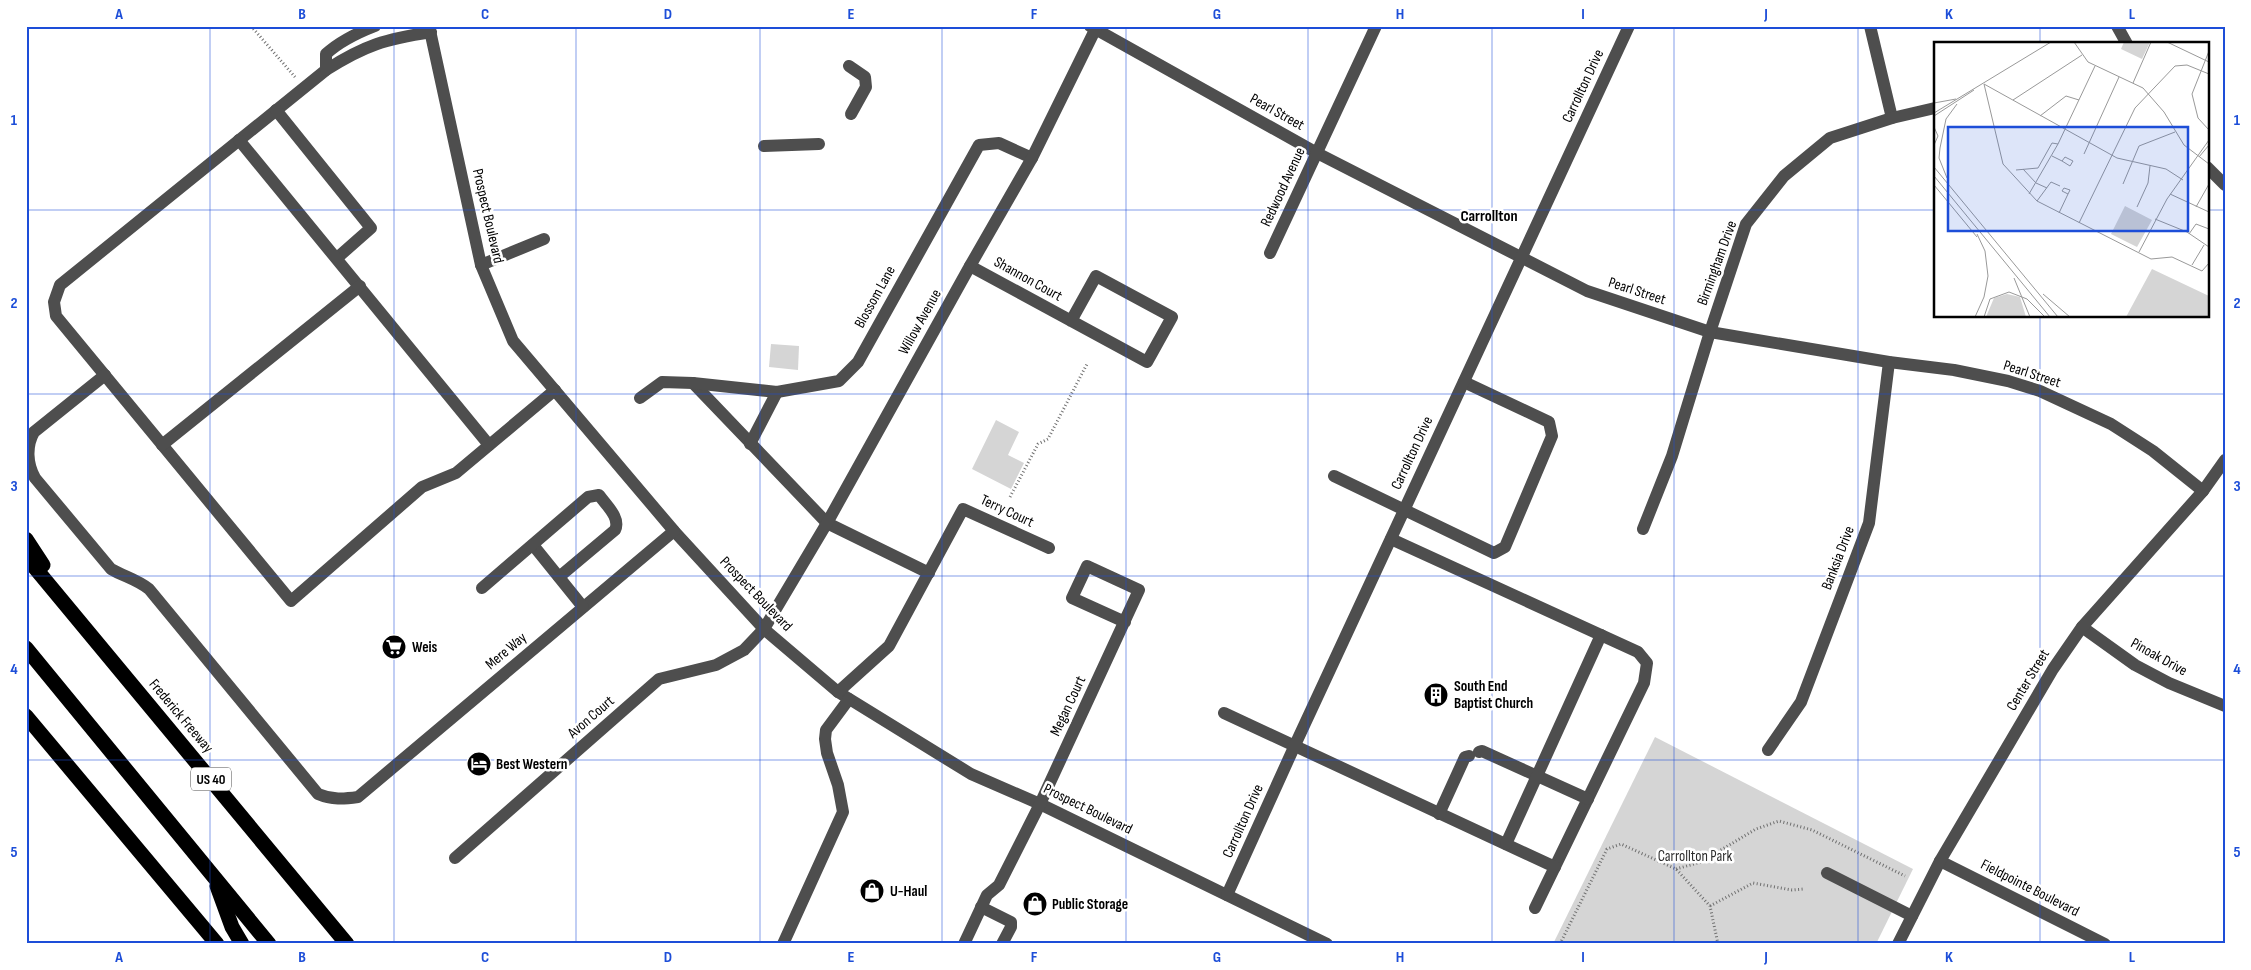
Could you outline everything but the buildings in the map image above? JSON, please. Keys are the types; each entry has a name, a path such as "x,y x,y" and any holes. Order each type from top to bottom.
{"highway":[{"path":"26,539 75,615"},
{"name":"Frederick Freeway","path":"26,557 346,944"},
{"path":"26,648 269,944"},
{"path":"26,716 217,944"},
{"path":"214,875 232,927 242,944"}],"street":[{"path":"326,70 326,54 359,32 374,26"},
{"name":"Redwood Avenue","path":"1270,253 1376,26"},
{"name":"Carrollton Drive","path":"1228,895 1295,744 1629,26"},
{"path":"1870,26 1892,118"},
{"path":"2117,26 2125,42"},
{"name":"Pearl Street","path":"1094,27 1317,153 1587,291 1710,332 1889,362 1954,370 2008,381 2040,391 2111,424 2154,451 2203,491"},
{"name":"Willow Avenue","path":"764,630 828,524 970,266 1032,158 1094,27"},
{"path":"430,29 374,44 352,54 326,70 60,285 54,302 56,316 291,601 422,488 456,473 555,390"},
{"name":"Prospect Boulevard","path":"430,29 481,265 513,341 674,531 764,630 838,692 971,774 1040,804 1327,944"},
{"path":"848,66 865,77 866,87 851,114"},
{"name":"Birmingham Drive","path":"1643,529 1672,456 1746,224 1784,176 1830,138 1892,118 1934,108"},
{"path":"276,110 372,228 337,258"},
{"path":"239,140 489,445"},
{"name":"Blossom Lane","path":"640,398 662,382 692,383 777,392 840,381 858,362 979,145 999,143 1032,158"},
{"path":"764,146 819,144"},
{"path":"2208,168 2225,186"},
{"path":"481,265 544,239"},
{"name":"Shannon Court","path":"970,266 1146,362 1172,317 1096,276 1071,321"},
{"path":"162,445 360,286"},
{"name":"Banksia Drive","path":"1768,750 1801,702 1869,523 1889,362"},
{"name":"Mere Way","path":"105,375 34,432 30,439 28,458 30,469 35,478 111,569 136,579 149,590 318,794 339,799 358,796 674,531"},
{"path":"1334,476 1494,553 1505,547 1552,436 1549,422 1464,382"},
{"path":"692,383 828,524 928,573"},
{"path":"750,444 777,392"},
{"name":"Center Street","path":"1898,944 1940,861 2053,669 2082,627 2203,491 2225,460"},
{"path":"482,588 588,497 599,495 616,519 618,525 615,530 559,577"},
{"name":"Terry Court","path":"838,692 889,646 963,509 1049,548"},
{"path":"1391,539 1638,652 1647,663 1644,683 1535,908"},
{"path":"533,545 583,608"},
{"name":"Megan Court","path":"964,944 987,895 999,885 1040,804 1140,590 1087,566 1072,598 1125,622"},
{"name":"Pinoak Drive","path":"2082,627 2135,665 2168,683 2225,706"},
{"name":"Avon Court","path":"455,858 659,679 716,665 744,650 764,630"},
{"path":"1506,844 1601,635"},
{"path":"783,944 842,812 838,785 827,752 825,739 826,730 849,699"},
{"path":"1224,712 1295,744 1439,814 1555,866"},
{"path":"1439,814 1465,757 1482,750 1588,799"},
{"name":"Fieldpointe Boulevard","path":"1940,861 2105,944"},
{"path":"1827,872 1912,916"},
{"path":"981,907 1010,922 1010,927 1002,944"}],"path":[{"path":"251,26 304,88"},
{"path":"1010,497 1038,444 1048,439 1087,364"},
{"path":"1676,869 1701,862 1756,828 1778,821 1812,830 1905,876"},
{"path":"1560,944 1607,849 1621,844 1676,869 1710,906 1718,944"},
{"path":"1710,906 1753,883 1792,890 1804,889"}],"green space":[{"path":"771,344 799,346 798,370 769,367"},
{"path":"996,420 1019,432 1008,455 1024,463 1011,489 972,469"},
{"name":"Carrollton Park","path":"1655,737 1913,869 1876,944 1553,944"}],"place":[{"name":"Weis","path":"394,647"},
{"name":"South End Baptist Church","path":"1436,695"},
{"name":"Best Western","path":"479,764"},
{"name":"U-Haul","path":"872,891"},
{"name":"Public Storage","path":"1035,904"}],"district":[{"name":"Carrollton","path":"1489,216"}]}
